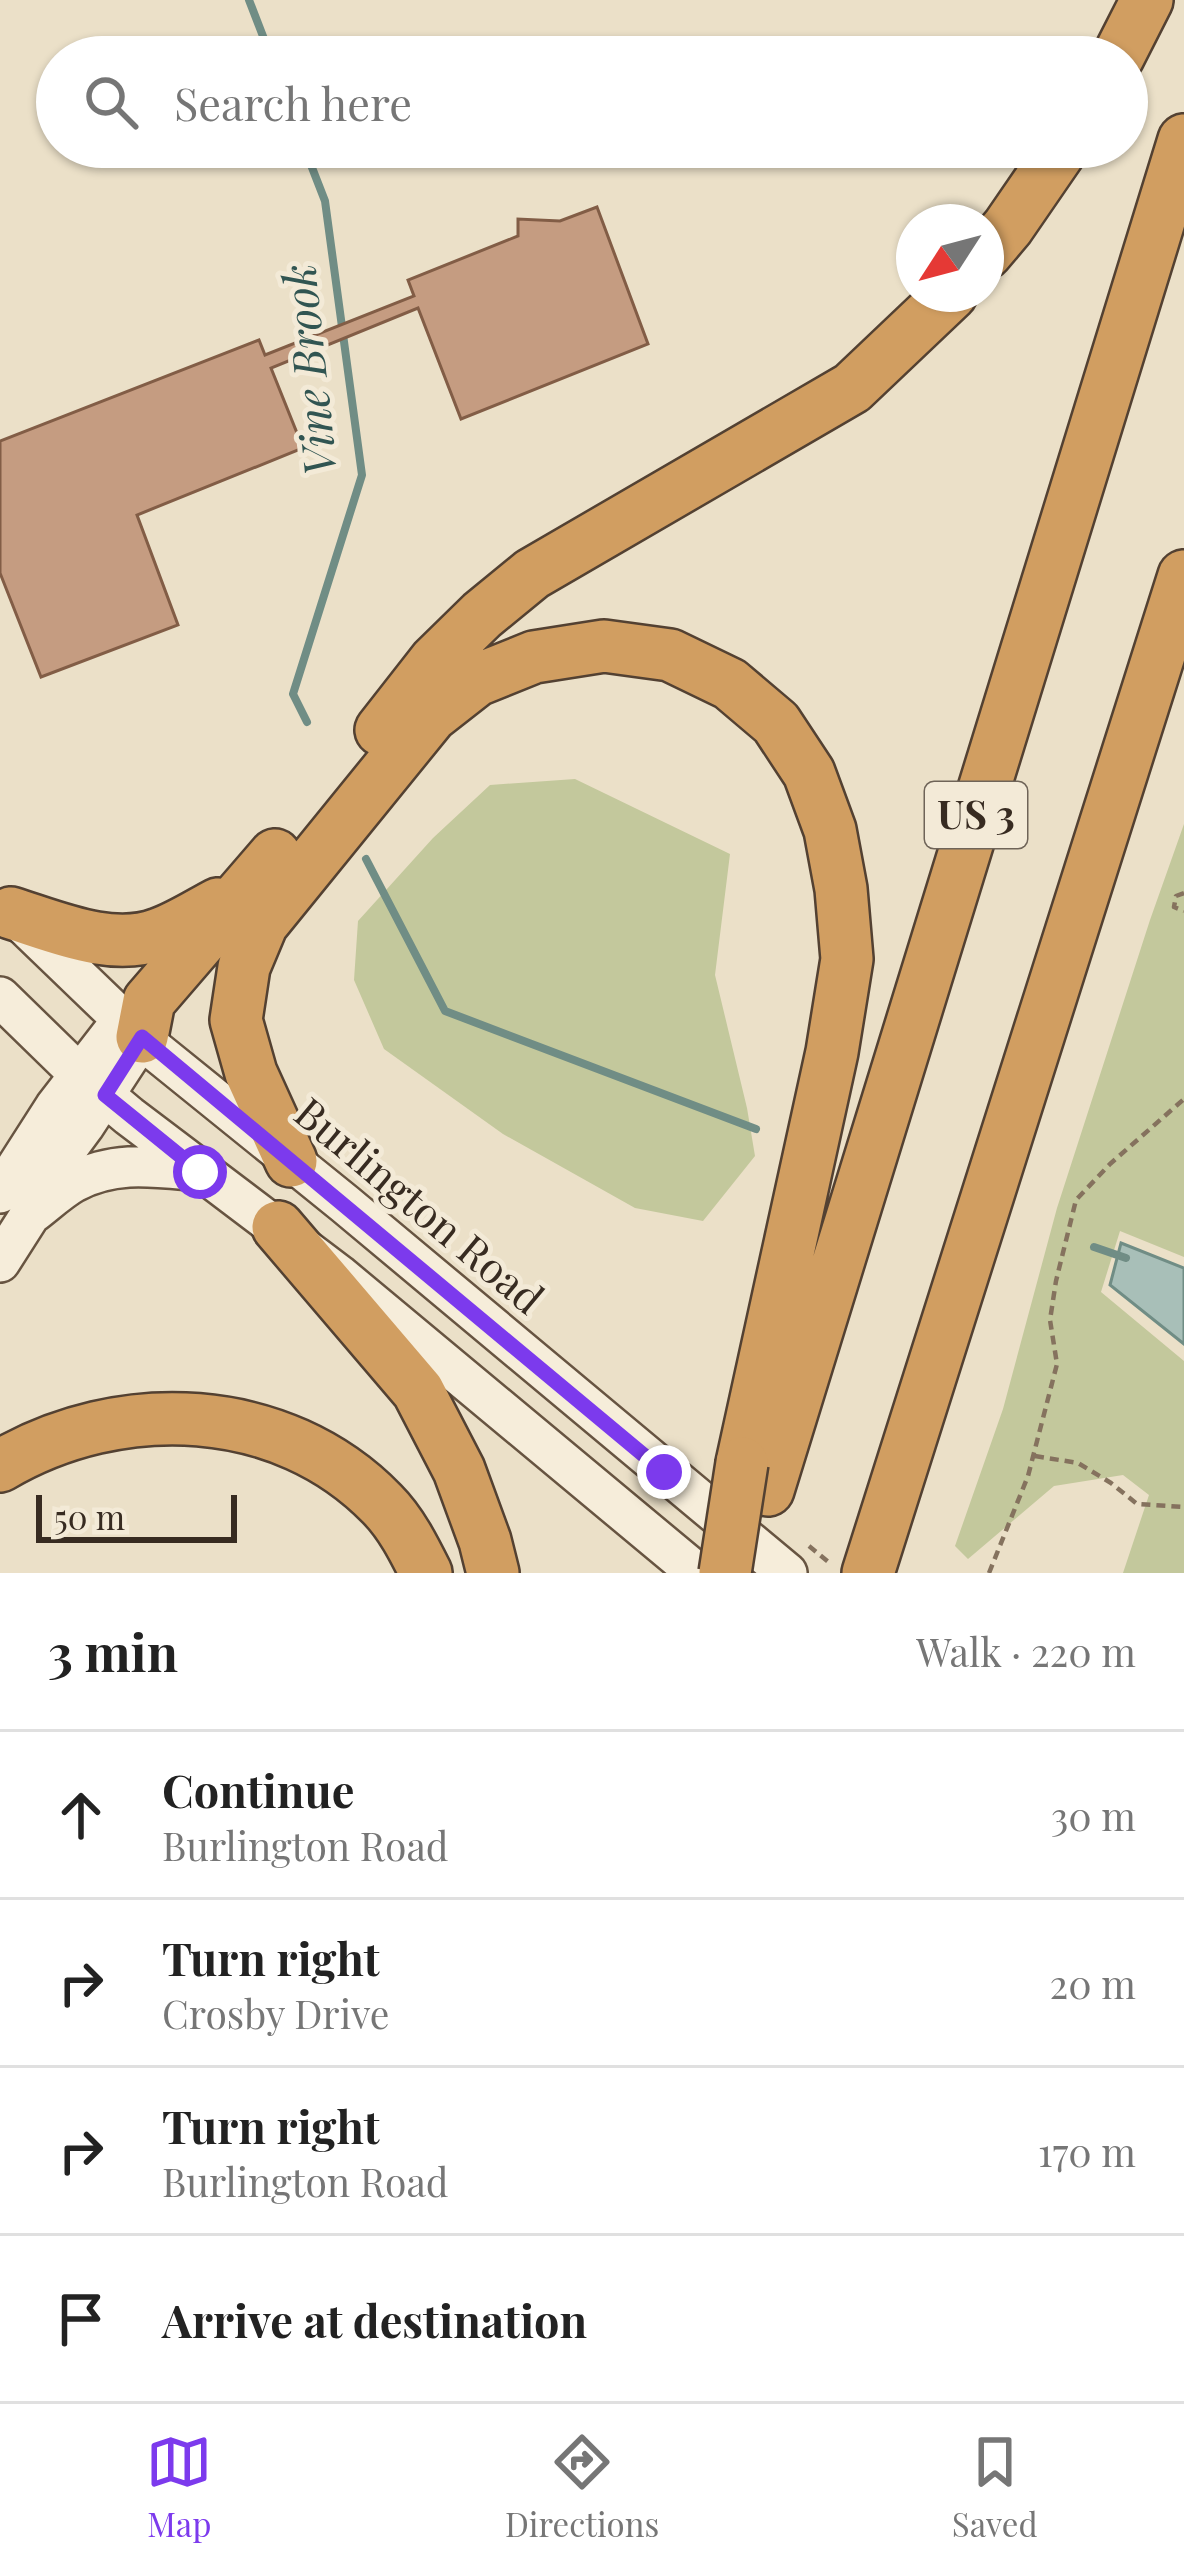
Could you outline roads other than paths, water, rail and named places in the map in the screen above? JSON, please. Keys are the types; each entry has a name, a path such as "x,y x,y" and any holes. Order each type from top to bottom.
{"highway":[{"path":"1129,36 1147,0"},
{"name":"US 3","path":"738,1573 755,1476 1184,140"},
{"path":"1004,233 1049,168"},
{"path":"138,1019 435,661 482,615 532,574 619,520 851,388 932,312"},
{"path":"868,1573 1184,576"},
{"path":"291,1161 250,1073 236,1020 244,967 262,924 431,716 477,680 515,664 604,646 670,656 730,684 776,723 809,773 830,830 847,959 755,1476 725,1573"},
{"path":"6,908 71,932 124,941 157,935 245,890"},
{"path":"278,1227 418,1391 459,1470 493,1573"},
{"path":"0,1466 64,1437 132,1420 202,1418 255,1428 302,1446 344,1471 384,1505 426,1573"}],"main road":[{"name":"Burlington Road","path":"6,908 138,1019 291,1161 787,1573"},
{"path":"0,998 92,1084 398,1323 697,1573"},
{"path":"0,1262 15,1204 138,1019"},
{"path":"15,1204 112,1167 200,1172"}],"water":[{"path":"1121,1243 1184,1268 1184,1344 1110,1285"}],"waterway":[{"name":"Vine Brook","path":"249,0 263,36"},
{"name":"Vine Brook","path":"307,722 293,694 362,475 325,201 312,168"},
{"name":"Vine Brook","path":"366,859 445,1011 756,1129"},
{"name":"Vine Brook","path":"1094,1247 1126,1258"}]}
